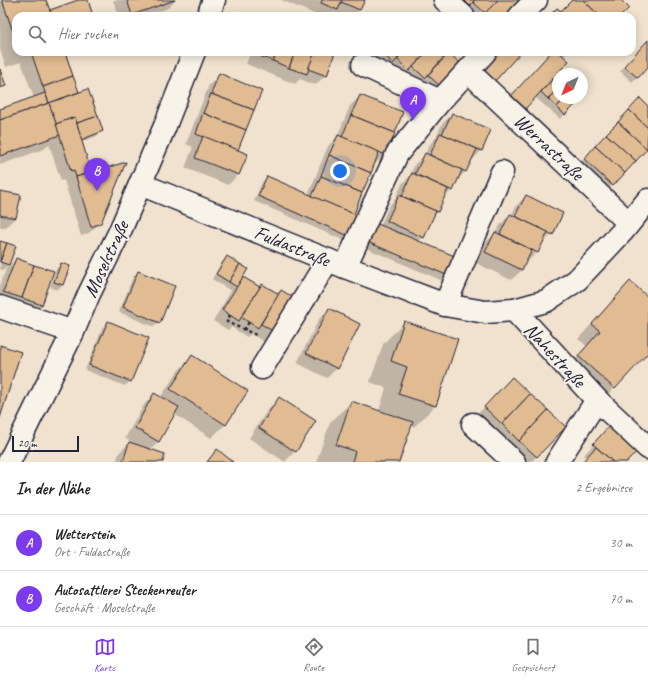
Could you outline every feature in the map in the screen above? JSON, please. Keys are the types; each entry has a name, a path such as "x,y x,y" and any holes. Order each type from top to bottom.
{"street":[{"path":"210,12 214,0"},
{"path":"445,0 458,12"},
{"path":"524,12 536,0"},
{"name":"Moselstraße","path":"9,462 73,332 89,294 120,231 165,126 192,56"},
{"path":"262,368 276,345 336,264 397,154 440,101 481,56"},
{"path":"363,65 440,101"},
{"name":"Werrastraße","path":"468,71 629,223"},
{"path":"445,305 502,172"},
{"name":"Fuldastraße","path":"140,184 336,264 445,305 485,312 514,310 546,302 577,280 648,200"},
{"path":"0,307 73,332"},
{"name":"Nahestraße","path":"514,310 597,400 648,448"},
{"name":"Nahestraße","path":"557,462 597,400"},
{"path":"473,424 514,462"}],"path":[{"path":"230,315 227,322 276,345"},
{"path":"244,330 249,322"}],"building":[{"path":"2,0 46,0 50,12 12,12 12,29"},
{"path":"78,0 88,0 92,12 51,12 50,10"},
{"path":"127,0 175,0 141,12 131,12"},
{"path":"322,0 342,0 338,10 321,3"},
{"path":"342,0 365,0 360,10 341,2"},
{"path":"464,0 475,0 470,6"},
{"path":"475,0 498,0 486,12 484,12 473,2"},
{"path":"498,0 518,0 520,2 510,12 486,12"},
{"path":"572,0 583,0 596,12 562,12 561,11"},
{"path":"583,0 621,0 629,8 625,12 596,12"},
{"path":"557,8 562,12 553,12"},
{"path":"648,40 648,67 638,78 624,66 633,56 636,56 636,53"},
{"path":"32,56 66,56 73,76 43,87"},
{"path":"260,56 275,56 273,61"},
{"path":"275,56 294,56 289,68 273,61"},
{"path":"294,56 314,56 307,74 289,68"},
{"path":"313,56 334,56 327,76 308,69"},
{"path":"386,56 400,56 393,64"},
{"path":"400,56 423,56 409,71 397,59"},
{"path":"423,56 445,56 425,78 413,67"},
{"path":"446,56 452,56 461,64 440,86 428,75"},
{"path":"493,56 517,56 495,81 482,69"},
{"path":"547,56 563,56 569,61 563,68 552,68 552,80 525,109 511,96"},
{"path":"0,69 6,86 0,88"},
{"path":"219,73 262,91 254,110 211,94"},
{"path":"73,76 79,92 49,103 43,87"},
{"path":"552,80 552,95 548,99 541,92"},
{"path":"88,89 98,116 77,123 75,117 56,124 49,103"},
{"path":"45,93 49,103 0,120 0,109"},
{"path":"211,94 254,110 246,130 203,113"},
{"path":"360,95 403,112 395,133 351,115"},
{"path":"552,95 552,103 548,99"},
{"path":"640,98 648,106 648,128 629,110"},
{"path":"49,103 60,135 0,156 0,120"},
{"path":"560,104 576,104 565,115 557,107"},
{"path":"629,110 648,128 647,149 618,122"},
{"path":"203,113 246,130 238,150 196,134"},
{"path":"452,113 491,130 482,151 442,134"},
{"path":"351,115 395,133 386,155 342,137"},
{"path":"98,116 103,131 81,140 77,123"},
{"path":"75,117 91,172 76,177 74,170 71,171 56,124"},
{"path":"618,122 647,149 636,161 606,134"},
{"path":"440,133 477,149 466,172 430,155"},
{"path":"606,134 636,161 625,173 595,146"},
{"path":"338,135 379,152 371,173 329,155"},
{"path":"203,136 248,154 239,175 195,158"},
{"path":"595,146 625,173 613,186 584,159"},
{"path":"425,153 462,170 453,191 415,174"},
{"path":"329,155 371,173 362,193 321,176"},
{"path":"126,162 101,223 91,227 76,177"},
{"path":"412,173 448,189 438,212 402,196"},
{"path":"267,176 359,216 351,237 258,196"},
{"path":"321,176 362,193 354,214 312,196"},
{"path":"0,191 21,195 16,218 0,215"},
{"path":"399,195 436,211 424,238 387,221"},
{"path":"526,195 563,213 553,235 515,216"},
{"path":"510,214 548,232 538,253 500,234"},
{"path":"373,222 457,257 449,276 365,241"},
{"path":"495,232 532,250 522,270 485,252"},
{"path":"0,241 7,243 0,262"},
{"path":"7,243 16,246 9,265 0,262"},
{"path":"227,256 240,264 229,282 216,274"},
{"path":"16,258 34,265 22,298 3,292"},
{"path":"61,263 70,266 63,285 54,282"},
{"path":"240,264 248,269 237,287 229,282"},
{"path":"34,265 54,271 42,305 22,298"},
{"path":"138,271 175,286 160,323 123,307"},
{"path":"243,277 260,287 239,321 222,310"},
{"path":"630,281 648,297 648,353 615,389 578,356 600,331 592,324"},
{"path":"262,284 279,294 258,328 241,317"},
{"path":"281,290 299,301 279,335 261,324"},
{"path":"329,308 360,324 338,369 306,353"},
{"path":"108,321 149,338 131,382 89,365"},
{"path":"404,321 458,339 436,406 398,394 407,367 391,361"},
{"path":"0,345 21,352 0,418"},
{"path":"192,355 248,391 226,425 170,389"},
{"path":"512,377 530,394 502,424 484,407"},
{"path":"154,393 179,407 159,442 135,428"},
{"path":"530,394 548,410 519,441 502,424"},
{"path":"279,397 316,421 296,452 259,428"},
{"path":"351,401 413,422 399,462 352,462 355,451 336,445"},
{"path":"548,410 566,427 537,457 519,441"},
{"path":"610,425 638,450 627,462 613,462 593,444"},
{"path":"129,442 165,454 163,462 123,462"},
{"path":"596,447 613,462 582,462"},
{"path":"217,449 233,462 207,462"}],"place":[{"name":"Wetterstein","path":"413,120"},
{"name":"Autosattlerei Steckenreuter","path":"97,191"}]}
